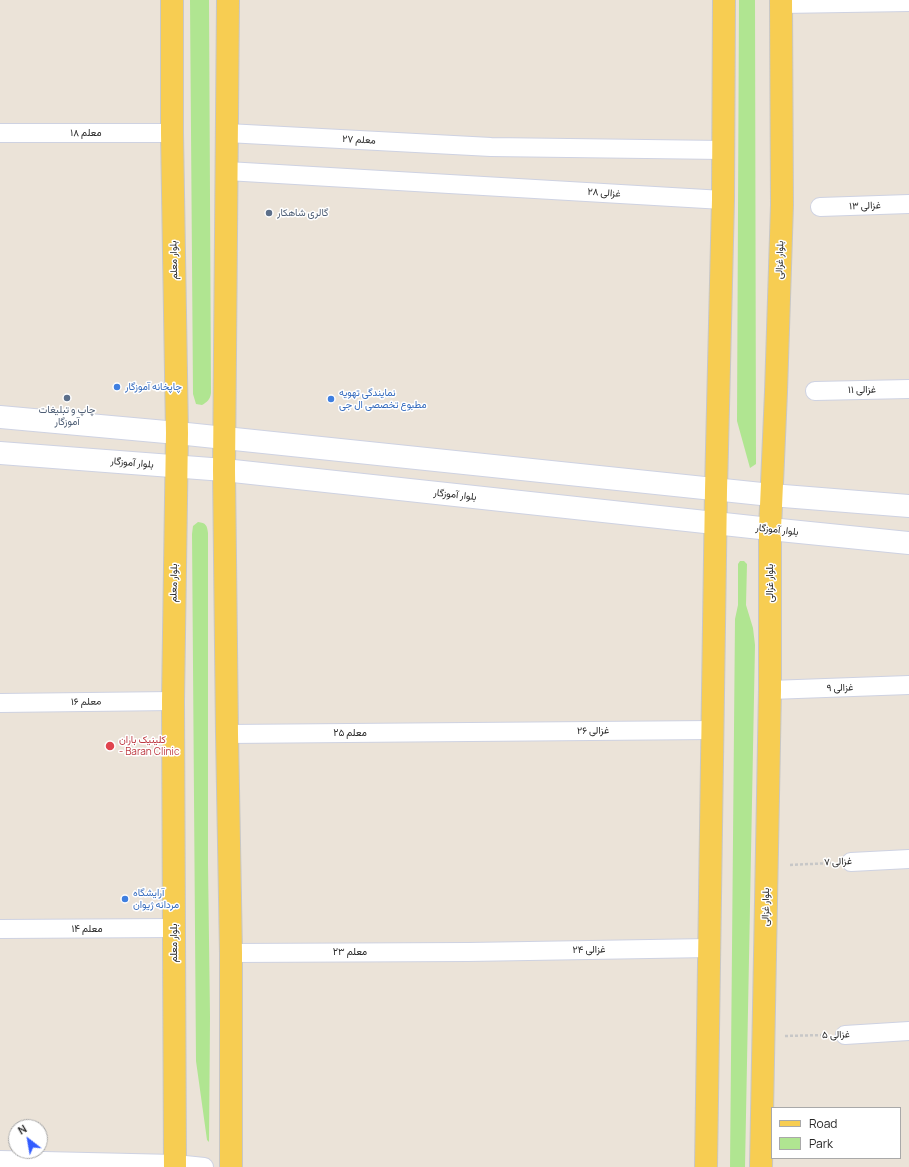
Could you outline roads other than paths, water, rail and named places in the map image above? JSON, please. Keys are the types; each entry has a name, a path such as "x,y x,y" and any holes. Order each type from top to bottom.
{"main road":[{"name":"بلوار معلم","path":"172,0 172,133 177,433 172,701 175,1165"},
{"path":"228,0 224,470 227,734 232,953 231,1167"},
{"path":"706,1167 715,523 723,200 724,0"},
{"name":"بلوار غزالی","path":"761,1167 770,690 770,529 782,205 781,2"},
{"path":"0,417 177,433 716,490 909,506"},
{"name":"بلوار آموزگار","path":"0,452 224,470 909,543"}],"street":[{"path":"781,2 909,2"},
{"name":"معلم ۱۸","path":"0,133 172,133"},
{"name":"معلم ۲۷","path":"227,133 491,147 723,150"},
{"name":"غزالی ۲۸","path":"227,171 723,200"},
{"name":"غزالی ۱۳","path":"820,207 909,204"},
{"name":"غزالی ۱۱","path":"816,391 909,389"},
{"name":"غزالی ۹","path":"770,690 909,685"},
{"name":"معلم ۱۶","path":"0,703 172,701"},
{"name":"غزالی ۲۶","path":"474,733 713,730"},
{"name":"معلم ۲۵","path":"227,734 474,733"},
{"name":"غزالی ۷","path":"851,862 909,859"},
{"name":"معلم ۱۴","path":"0,929 174,928"},
{"name":"غزالی ۲۴","path":"468,952 710,948"},
{"name":"معلم ۲۳","path":"232,953 468,952"},
{"name":"غزالی ۵","path":"845,1034 909,1032"},
{"path":"0,1160 204,1167"}],"place":[{"name":"گالری شاهکار","path":"269,213"},
{"name":"چاپخانه آموزگار","path":"117,387"},
{"name":"چاپ و تبلیغات آموزگار","path":"67,398"},
{"name":"نمایندگی تهویه مطبوع تخصصی ال جی","path":"331,399"},
{"name":"کلینیک باران - Baran Clinic","path":"110,746"},
{"name":"آرایشگاه مردانه ژیوان","path":"125,899"}]}
